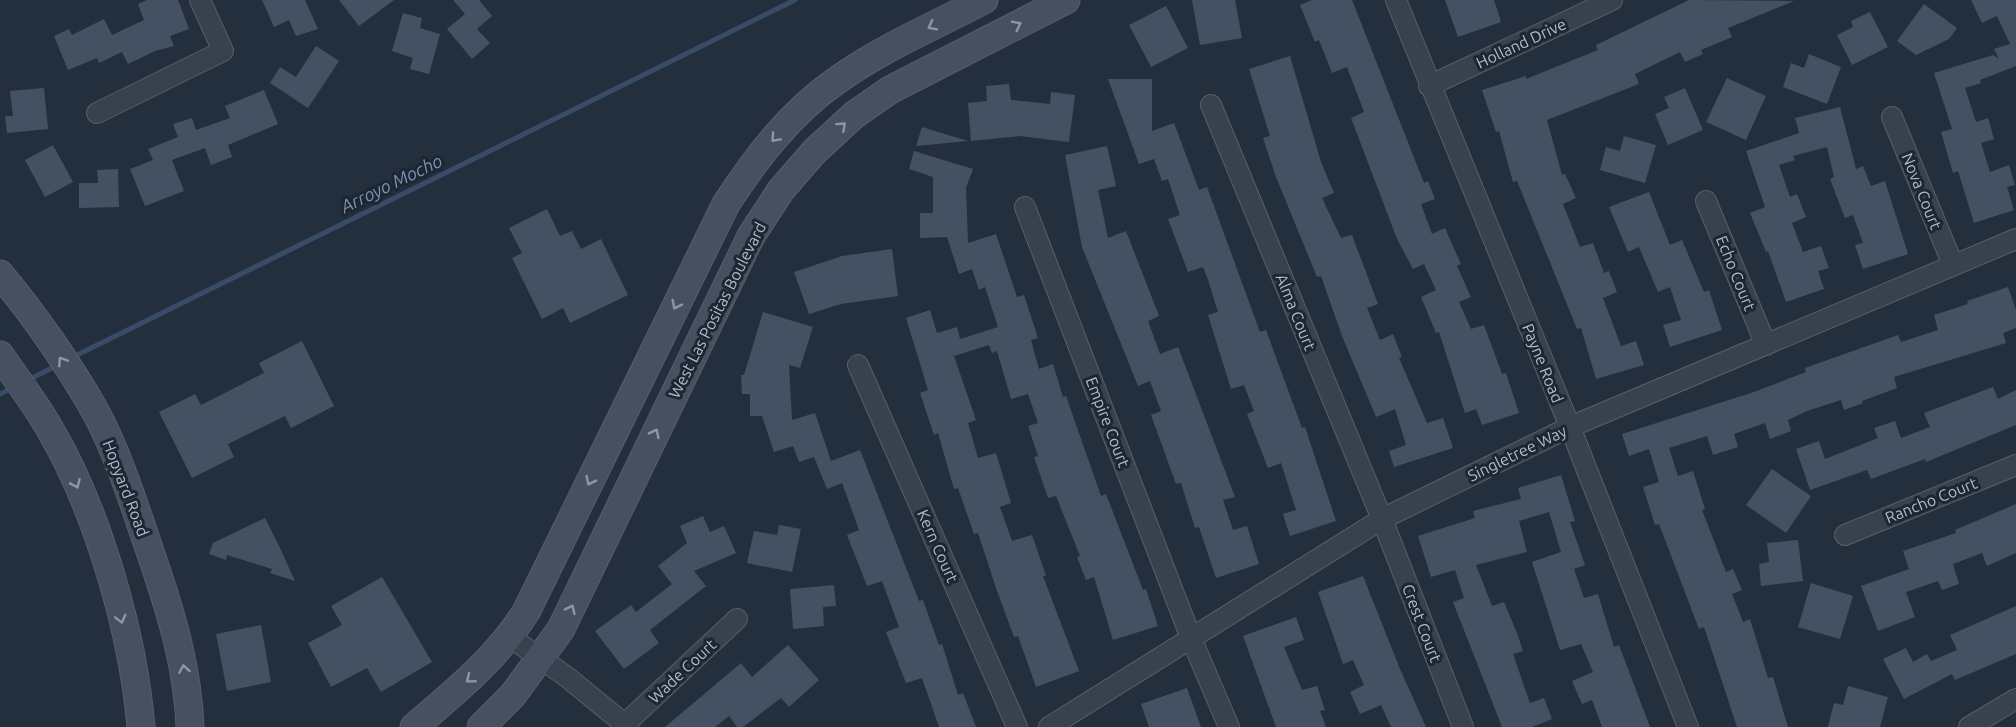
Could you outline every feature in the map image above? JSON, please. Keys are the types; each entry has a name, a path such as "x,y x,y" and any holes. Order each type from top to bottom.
{"main road":[{"path":"414,727 478,674 510,637 526,612 726,204 755,159 793,118 834,82 873,57 984,0"},
{"name":"West Las Positas Boulevard","path":"481,727 513,695 561,629 751,236 781,189 814,152 854,115 890,90 1066,0"},
{"name":"Hopyard Road","path":"0,274 21,299 94,410 133,501 171,609 194,722"},
{"path":"0,355 51,431 98,539 131,661 137,723"}],"street":[{"path":"97,112 223,51 200,0"},
{"name":"Payne Road","path":"1396,0 1429,86 1570,427 1688,727"},
{"name":"Holland Drive","path":"1429,86 1612,0"},
{"name":"Alma Court","path":"1211,105 1382,519"},
{"name":"Nova Court","path":"1892,117 1953,265"},
{"name":"Echo Court","path":"1706,201 1766,345"},
{"name":"Empire Court","path":"1025,207 1191,638 1229,727"},
{"name":"Singletree Way","path":"1049,727 1382,519 1570,427 2016,239"},
{"name":"Kern Court","path":"858,365 1017,727"},
{"name":"Rancho Court","path":"1845,535 2016,465"},
{"name":"Crest Court","path":"1382,519 1463,727"},
{"name":"Wade Court","path":"627,725 737,619"},
{"path":"510,637 627,725"},
{"path":"1970,727 2016,699"}],"building":[{"path":"147,0 178,0 189,29 170,36 174,46 155,51 128,64 122,52 99,63 97,58 68,70 54,36 69,29 72,35 104,19 112,35 144,20 138,4"},
{"path":"262,0 305,0 318,29 296,36 289,20 274,27"},
{"path":"339,0 394,0 359,26"},
{"path":"453,0 479,0 492,16 477,29 490,43 472,59 447,29 465,14"},
{"path":"1192,0 1235,0 1242,38 1200,45"},
{"path":"1312,0 1352,0 1424,183 1428,181 1435,199 1421,204 1432,234 1445,228 1461,264 1457,266 1471,297 1459,302 1471,329 1484,325 1502,374 1506,373 1519,413 1482,425 1476,409 1465,413 1439,332 1436,333 1421,297 1436,290 1424,264 1413,269 1397,239 1351,118 1364,112 1347,67 1332,73 1319,40 1315,42 1300,5"},
{"path":"1445,0 1494,0 1501,22 1458,37"},
{"path":"1689,0 1794,1 1728,28 1732,37 1701,50 1703,54 1685,62 1680,52 1635,74 1639,84 1547,120 1562,175 1565,174 1576,198 1563,204 1580,247 1593,243 1604,273 1609,271 1617,292 1603,298 1621,346 1636,341 1644,365 1596,379 1581,328 1577,329 1517,181 1513,182 1499,131 1496,132 1482,90 1526,76 1526,79 1598,50 1596,45"},
{"path":"1971,0 2016,0 2016,66 1965,88 1976,122 1988,118 1994,139 1981,143 1990,172 2009,165 2015,185 2007,187 2014,210 1974,223 1958,171 1953,173 1941,132 1952,129 1934,73 1993,55 1999,59 1994,49 2010,44 1997,16 1982,23"},
{"path":"1924,4 1957,28 1949,39 1916,55 1897,41"},
{"path":"1166,6 1188,48 1151,67 1129,25"},
{"path":"1870,12 1888,47 1852,65 1837,35 1853,27 1851,21"},
{"path":"403,13 422,18 420,28 440,34 429,74 410,69 413,58 392,51"},
{"path":"316,46 339,61 308,108 270,83 280,67 296,77"},
{"path":"1809,54 1841,67 1827,104 1783,87 1791,63 1804,68"},
{"path":"1290,56 1321,162 1334,193 1322,198 1341,238 1352,235 1378,304 1367,308 1380,340 1393,334 1402,357 1399,358 1427,423 1443,418 1453,448 1394,467 1389,451 1406,445 1395,409 1376,417 1342,336 1321,276 1317,277 1276,177 1263,138 1270,136 1249,69"},
{"path":"1727,78 1766,96 1746,140 1706,122"},
{"path":"1108,79 1152,79 1152,131 1174,123 1199,190 1207,187 1260,332 1266,330 1302,428 1305,427 1336,521 1290,536 1283,514 1296,510 1281,463 1268,468 1247,414 1254,411 1244,385 1231,389 1208,315 1218,312 1208,280 1203,267 1188,272 1168,219 1180,215 1168,179 1162,181 1154,159 1139,164"},
{"path":"1009,84 1011,100 1050,104 1051,92 1075,95 1069,142 1020,136 971,141 968,103 987,101 986,86"},
{"path":"44,88 48,129 7,133 5,116 13,116 10,91"},
{"path":"1685,88 1703,130 1668,145 1655,114 1669,108 1664,97"},
{"path":"264,90 278,124 228,145 232,157 211,165 205,148 172,160 184,191 145,206 130,169 153,160 148,149 178,137 173,124 192,118 196,130 230,118 225,106"},
{"path":"1840,107 1856,169 1863,166 1871,186 1885,181 1908,254 1863,269 1855,245 1863,243 1853,215 1845,218 1830,179 1834,177 1827,147 1793,156 1795,160 1779,165 1790,197 1797,194 1806,217 1792,223 1803,252 1821,246 1829,268 1818,271 1824,289 1786,302 1768,251 1766,252 1750,213 1765,207 1746,151 1799,133 1795,118"},
{"path":"922,127 968,141 916,146"},
{"path":"1624,136 1656,145 1645,183 1600,170 1606,147 1620,151"},
{"path":"53,145 73,182 45,197 25,160"},
{"path":"1107,146 1116,186 1098,190 1108,238 1126,231 1159,316 1148,321 1160,354 1178,347 1235,497 1223,500 1233,530 1247,526 1259,564 1216,578 1199,527 1195,528 1181,483 1176,484 1151,415 1161,411 1150,381 1138,386 1082,247 1065,155"},
{"path":"914,151 973,169 966,188 968,243 996,234 1017,297 1024,295 1038,338 1031,340 1039,369 1053,364 1063,397 1066,396 1101,496 1106,494 1143,590 1146,589 1158,626 1113,640 1094,577 1086,580 1077,557 1080,556 1056,496 1048,498 1034,457 1038,456 1028,426 1038,423 1028,394 1011,399 997,351 992,353 989,345 954,356 976,420 968,423 978,458 996,453 1011,503 1000,507 1012,541 1032,535 1046,576 1043,576 1079,671 1036,687 1018,636 1014,637 978,533 974,534 958,488 954,489 938,433 934,435 920,393 928,390 906,318 930,310 937,333 957,327 960,339 998,327 985,287 979,290 972,269 959,274 947,237 920,238 920,213 933,213 933,177 909,169"},
{"path":"118,169 119,207 79,208 79,183 98,183 97,170"},
{"path":"1649,192 1670,245 1682,240 1704,292 1709,290 1722,330 1670,347 1663,325 1681,320 1670,287 1658,292 1639,247 1628,252 1609,207"},
{"path":"547,209 560,236 572,231 581,249 601,239 628,295 570,323 563,308 542,319 512,258 522,253 509,228"},
{"path":"892,249 898,296 841,304 809,314 794,272 842,256"},
{"path":"2008,287 2016,310 2016,328 2003,333 2006,343 1894,377 1897,388 1844,410 1841,400 1807,411 1788,420 1791,431 1770,439 1765,423 1734,434 1738,447 1713,455 1707,436 1669,448 1678,476 1693,471 1705,509 1702,510 1726,572 1733,569 1742,590 1732,594 1743,622 1750,619 1768,678 1773,677 1788,727 1737,727 1704,627 1699,629 1659,524 1655,525 1643,487 1659,482 1649,449 1629,456 1622,434 1754,392 1806,372 1805,368 1898,335 1901,342 1938,330 1934,315"},
{"path":"763,312 813,327 800,368 789,365 792,420 815,413 831,461 860,450 919,601 923,600 939,645 942,644 958,695 963,693 976,727 939,727 922,678 906,683 886,632 899,627 882,581 867,586 847,535 859,530 842,483 827,489 814,457 799,462 793,446 774,452 762,416 750,416 750,394 742,394 741,375 744,375"},
{"path":"302,341 334,406 291,428 285,416 228,444 234,457 192,478 159,412 195,394 201,405 264,373 259,363"},
{"path":"1993,387 1998,399 2016,390 2016,425 1926,462 1925,459 1871,479 1867,470 1810,490 1796,449 1819,441 1825,459 1878,438 1874,428 1895,421 1901,438 1930,427 1924,413"},
{"path":"1772,469 1811,496 1786,533 1746,505"},
{"path":"1561,475 1575,521 1570,522 1585,565 1574,569 1584,598 1598,594 1614,647 1619,645 1650,727 1602,727 1592,700 1582,704 1572,681 1593,672 1581,644 1560,650 1532,562 1561,552 1549,512 1519,521 1527,552 1476,565 1492,606 1504,602 1517,633 1523,651 1513,654 1530,703 1544,698 1552,719 1532,727 1502,727 1453,602 1464,598 1455,570 1431,577 1418,536 1475,518 1473,511 1521,499 1518,488"},
{"path":"2016,504 2016,553 1987,566 1982,553 1953,564 1959,584 1942,590 1938,581 1906,592 1915,617 1878,631 1861,586 1909,569 1903,551 1956,533 1955,530"},
{"path":"703,516 710,532 724,526 736,553 694,571 706,586 650,630 659,643 624,669 595,631 631,605 636,612 672,584 658,566 687,543 680,526"},
{"path":"265,518 295,581 270,573 272,569 227,555 226,560 209,554 213,543"},
{"path":"779,525 801,529 792,572 747,563 754,531 777,535"},
{"path":"1798,540 1803,581 1761,586 1759,564 1769,562 1767,543"},
{"path":"1363,576 1426,727 1391,727 1381,705 1360,714 1350,692 1364,685 1353,660 1343,664 1318,592"},
{"path":"382,577 432,662 381,692 367,668 331,687 308,643 342,625 331,606"},
{"path":"1811,583 1853,596 1840,639 1798,627"},
{"path":"834,585 836,606 823,607 824,626 793,629 790,589"},
{"path":"2016,606 2016,654 1955,680 1952,674 1904,699 1883,659 1906,648 1913,662 1927,654 1931,661 1957,650 1950,635"},
{"path":"1296,617 1304,640 1284,647 1302,690 1317,686 1325,710 1320,711 1326,727 1276,727 1243,636"},
{"path":"261,625 271,682 227,691 216,634"},
{"path":"788,645 819,680 789,707 781,698 743,727 737,727 729,716 715,727 665,727 741,663 752,677"},
{"path":"1848,686 1888,697 1880,727 1828,727 1834,703 1843,705"},
{"path":"1187,688 1201,727 1149,727 1141,704"}],"waterway":[{"name":"Arroyo Mocho","path":"71,358 795,0"},
{"name":"Arroyo Mocho","path":"28,380 58,365"},
{"name":"Arroyo Mocho","path":"0,394 12,388"}]}
